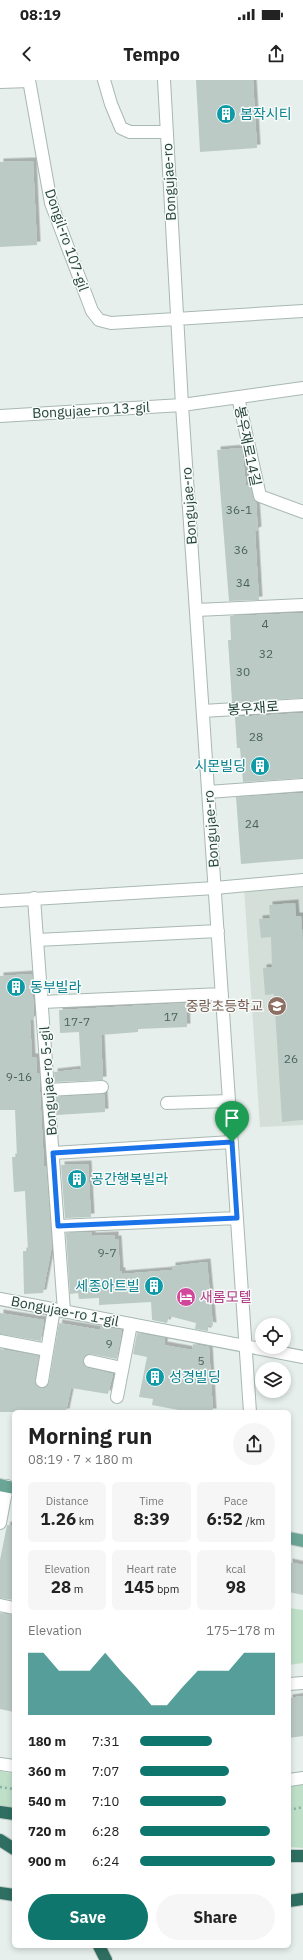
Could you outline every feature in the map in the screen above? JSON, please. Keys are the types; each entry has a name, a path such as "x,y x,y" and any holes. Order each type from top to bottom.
{"highway":[{"path":"0,1812 12,1814"},
{"path":"0,1840 12,1848"},
{"path":"291,1856 303,1856"},
{"path":"0,1893 12,1895"},
{"path":"291,1901 303,1899"},
{"path":"100,1948 106,1960"}],"main road":[{"path":"291,1538 303,1541"}],"street":[{"path":"104,80 111,104 121,128 130,132 167,132"},
{"name":"Bongujae-ro","path":"164,80 182,405 250,1410"},
{"path":"0,82 29,81"},
{"name":"Dongil-ro 107-gil","path":"29,81 51,203 94,315 99,320 111,324 303,311"},
{"name":"Bongujae-ro 13-gil","path":"0,416 182,405 303,388"},
{"name":"봉우재로14길","path":"238,397 260,496 303,512"},
{"path":"196,610 303,605"},
{"name":"봉우재로","path":"203,711 303,705"},
{"path":"208,792 303,785"},
{"path":"0,900 215,888 303,880"},
{"name":"Bongujae-ro 5-gil","path":"34,898 58,1226 59,1310 47,1350 42,1381"},
{"path":"37,940 218,931"},
{"path":"42,1002 222,994"},
{"path":"48,1090 102,1087"},
{"path":"167,1103 229,1100"},
{"path":"53,1153 232,1142"},
{"path":"58,1226 237,1218"},
{"name":"Bongujae-ro 1-gil","path":"0,1299 303,1358"},
{"name":"Bongujae-ro 1-gil","path":"117,1397 131,1324"},
{"path":"0,1341 47,1350"},
{"path":"90,1361 122,1368"},
{"path":"0,1523 7,1487"},
{"path":"0,1605 12,1608"},
{"path":"291,1684 303,1683"},
{"path":"0,1764 12,1766"},
{"path":"291,1780 303,1778"}],"path":[{"path":"0,1787 12,1789"},
{"path":"291,1810 303,1807"}],"shaded area":[{"name":"중랑초등학교","path":"303,884 303,1125 260,1127 244,888"}],"green space":[{"path":"291,1608 303,1610 303,1663 291,1665"},
{"path":"0,1771 12,1774 12,1811 0,1809"},
{"path":"303,1784 303,1848 291,1847 291,1787"}],"building":[{"name":"봄작시티","path":"196,80 253,80 257,148 200,152"},
{"path":"33,161 37,245 0,247 0,162"},
{"path":"242,448 246,485 250,485 253,498 256,502 258,530 255,531 259,600 229,601 217,450"},
{"path":"303,613 303,698 232,702 228,640 231,640 230,616"},
{"path":"303,713 303,778 243,782 240,748 237,748 235,717"},
{"path":"303,793 303,859 241,864 236,797"},
{"path":"295,903 296,916 301,916 303,942 303,1120 282,1122 274,994 265,995 263,968 272,967 271,937 261,938 259,919 270,918 269,905"},
{"path":"32,974 34,1019 30,1020 32,1057 36,1057 37,1074 39,1073 44,1166 46,1166 52,1246 43,1293 24,1294 23,1251 28,1251 25,1191 14,1192 12,1157 17,1157 15,1110 0,1110 0,976"},
{"path":"186,1003 187,1027 138,1029 138,1032 101,1035 103,1080 55,1082 54,1072 81,1069 79,1032 60,1033 59,1010"},
{"path":"104,1094 105,1112 57,1115 56,1097"},
{"name":"공간행복빌라","path":"88,1164 91,1217 65,1218 61,1165"},
{"path":"92,1232 92,1236 115,1235 115,1239 118,1239 120,1271 122,1271 122,1274 172,1270 172,1266 207,1262 213,1326 208,1325 208,1331 195,1329 196,1323 169,1316 167,1323 152,1320 151,1302 99,1305 99,1298 79,1299 78,1293 70,1294 66,1233"},
{"path":"0,1313 44,1320 41,1341 0,1334"},
{"path":"59,1323 101,1330 100,1326 122,1330 117,1359 91,1354 85,1356 83,1360 83,1364 88,1368 113,1374 108,1394 71,1388 66,1410 12,1410 12,1412 0,1412 0,1349 39,1356 35,1383 38,1387 45,1388 49,1382"},
{"path":"137,1333 165,1338 164,1345 192,1350 193,1344 209,1347 213,1410 179,1410 152,1405 153,1399 139,1397 147,1357 133,1354"},
{"path":"7,1525 12,1526 12,1600 0,1598 0,1560"},
{"path":"291,1562 303,1565 303,1595 291,1592"},
{"path":"0,1613 12,1615 12,1712 0,1709"},
{"path":"303,1696 303,1736 291,1738 291,1698"}],"place":[{"name":"봄작시티","path":"226,114"},
{"name":"시몬빌딩","path":"260,766"},
{"name":"동부빌라","path":"16,987"},
{"name":"중랑초등학교","path":"277,1006"},
{"name":"공간행복빌라","path":"77,1179"},
{"name":"세종아트빌","path":"154,1286"},
{"name":"새롬모텔","path":"186,1297"},
{"name":"성경빌딩","path":"155,1377"}],"route":[{"path":"232,1142 237,1218 58,1226 53,1153 232,1142"}]}
